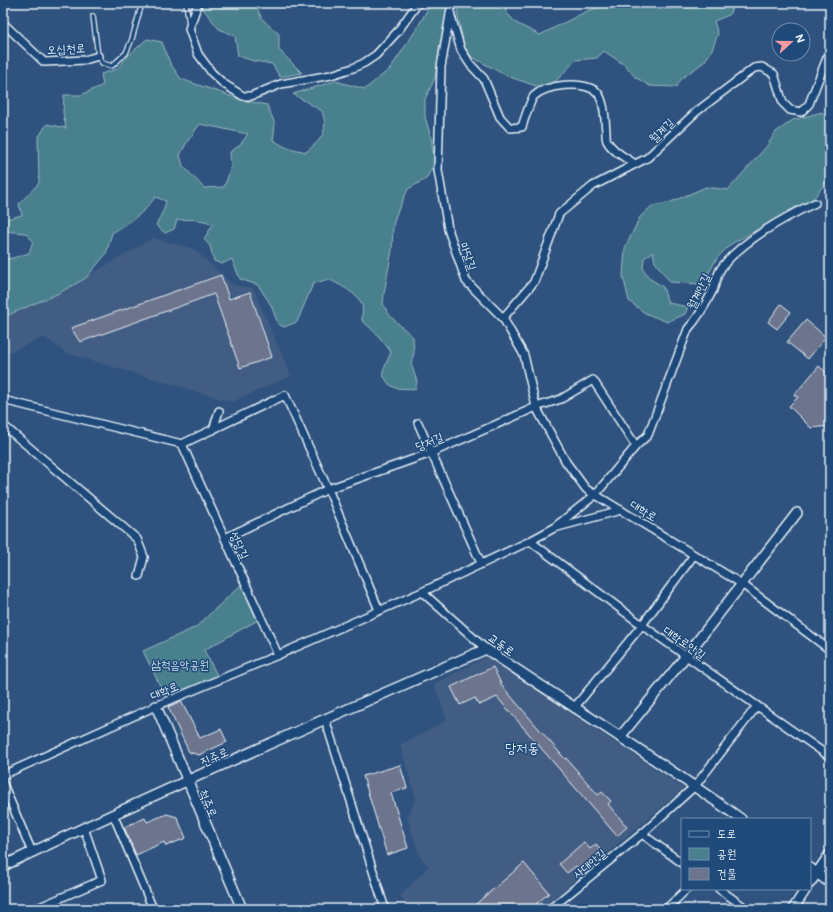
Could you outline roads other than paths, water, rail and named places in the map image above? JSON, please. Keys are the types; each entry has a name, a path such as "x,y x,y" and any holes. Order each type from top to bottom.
{"street":[{"path":"198,3 189,28 198,54 212,73 224,84 243,96 251,96 281,84 331,75 364,63 376,56 398,31 418,3"},
{"name":"마달길","path":"452,3 441,67 438,170 448,229 466,281 503,318 524,355 536,407 566,462 586,489 621,510"},
{"path":"450,11 461,50 470,64 484,79 500,117 510,128 522,127 534,96 544,90 571,84 583,86 596,92 602,102 605,116 606,141 616,152 635,164"},
{"name":"오십천로","path":"3,23 44,62 85,60 98,56"},
{"name":"월계길","path":"503,318 534,282 559,214 593,186 647,158 696,112 754,68 762,67 774,74 783,103 790,110 801,112 809,104 830,50"},
{"name":"월계안길","path":"595,495 636,446 648,435 688,329 700,315 721,268 735,252 753,239 794,212 815,203"},
{"path":"536,407 561,399 594,380 636,446"},
{"path":"3,400 182,444 285,395 328,489 379,610"},
{"name":"당저길","path":"225,538 328,489 432,453 536,407"},
{"path":"213,430 219,411"},
{"path":"418,424 481,563"},
{"path":"3,425 137,539 144,557 139,576"},
{"name":"성당길","path":"182,444 278,655"},
{"name":"대학로","path":"554,528 595,495"},
{"name":"대학로","path":"3,775 156,706 422,592 554,528 621,510 742,584 830,650"},
{"path":"620,737 686,656 797,513"},
{"name":"대학로안길","path":"530,540 642,625 830,757"},
{"path":"574,708 642,625 694,555"},
{"name":"교동로","path":"422,592 486,649 695,786 740,818"},
{"name":"진주로","path":"3,866 113,814 486,649"},
{"name":"척주로","path":"156,706 242,909"},
{"path":"681,862 642,834 695,786 757,706"},
{"path":"325,719 385,909"},
{"path":"3,784 32,852"},
{"path":"113,814 154,909"},
{"path":"35,909 102,880 84,828"},
{"name":"사대안길","path":"550,909 642,834"},
{"path":"830,854 813,871 830,883"},
{"path":"666,909 686,890"},
{"path":"720,890 748,909"},
{"path":"793,909 805,890"}],"lane":[{"path":"93,16 98,56 102,62 112,66 126,53 132,40 142,3"},
{"path":"186,3 189,28"}],"district":[{"name":"당저동","path":"522,747"}],"park label":[{"name":"삼척음악공원","path":"180,664"}]}
